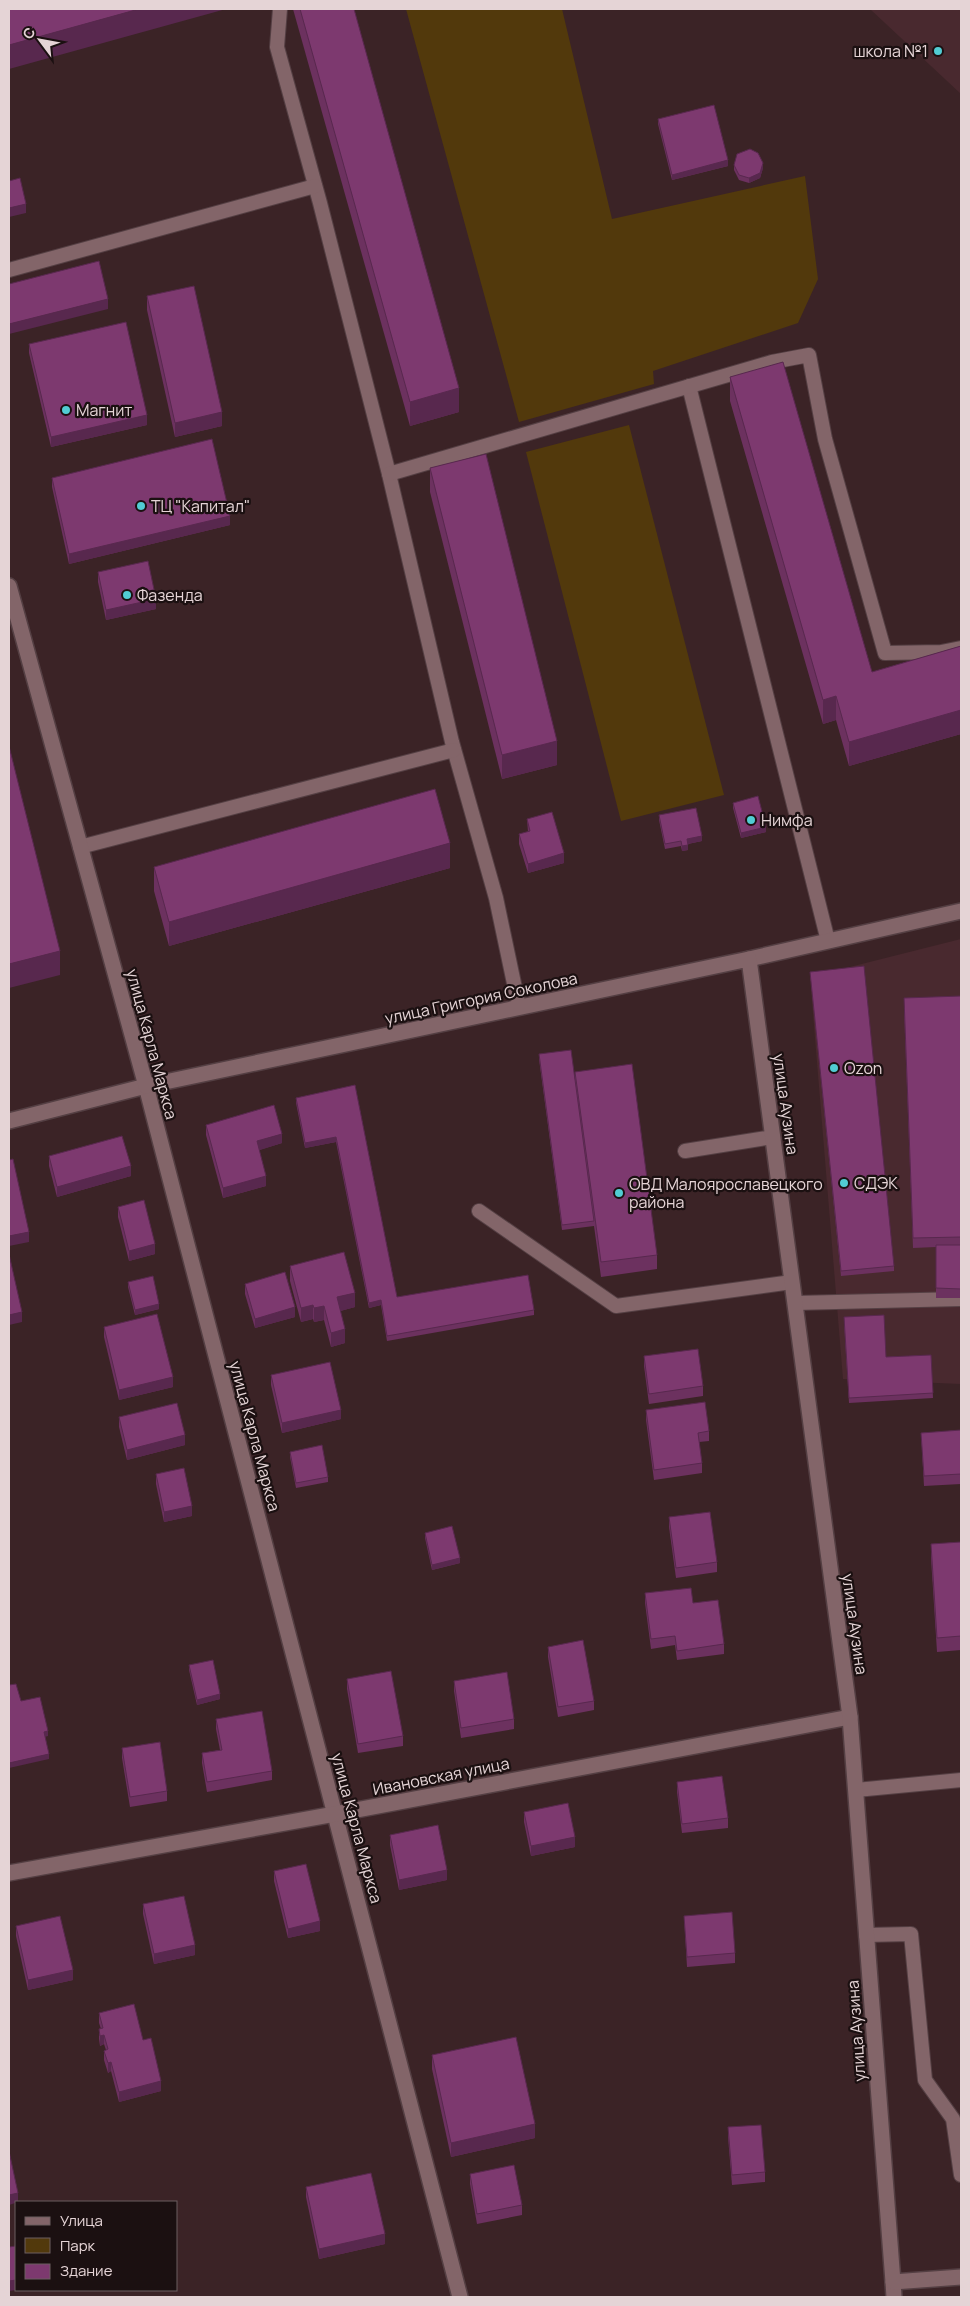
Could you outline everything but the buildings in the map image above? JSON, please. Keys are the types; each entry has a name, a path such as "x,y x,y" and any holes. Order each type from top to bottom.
{"main road":[{"name":"улица Карла Маркса","path":"9,586 146,1086 460,2297"},
{"name":"улица Григория Соколова","path":"9,1120 146,1086 749,959 961,911"},
{"name":"улица Аузина","path":"749,959 850,1717 894,2297"},
{"name":"Ивановская улица","path":"9,1873 850,1717"},
{"path":"893,2282 961,2277"}],"lane":[{"path":"280,9 277,47 390,474 454,750 496,898 520,1008"},
{"path":"9,270 315,186"},
{"path":"390,474 772,362 809,355 825,439 885,653 941,652 961,648"},
{"path":"689,386 828,941"},
{"path":"80,847 454,750"},
{"path":"686,1150 773,1137"},
{"path":"478,1212 616,1306 792,1282"},
{"path":"795,1303 961,1299"},
{"path":"856,1790 961,1780"},
{"path":"866,1935 911,1934 925,2080 953,2119 961,2176"}],"shaded area":[{"name":"школа №1","path":"870,9 961,9 961,94"},
{"path":"961,939 961,1384 843,1379 810,977"}],"green space":[{"path":"406,9 562,9 612,219 805,176 818,279 798,323 653,371 654,384 519,422"},
{"path":"629,425 724,795 621,821 526,452"}],"place":[{"name":"школа №1","path":"938,51"},
{"name":"Магнит","path":"66,410"},
{"name":"ТЦ \"Капитал\"","path":"141,506"},
{"name":"Фазенда","path":"127,595"},
{"name":"Нимфа","path":"751,820"},
{"name":"Ozon","path":"834,1068"},
{"name":"СДЭК","path":"844,1183"},
{"name":"ОВД Малоярославецкого района","path":"619,1193"}]}
